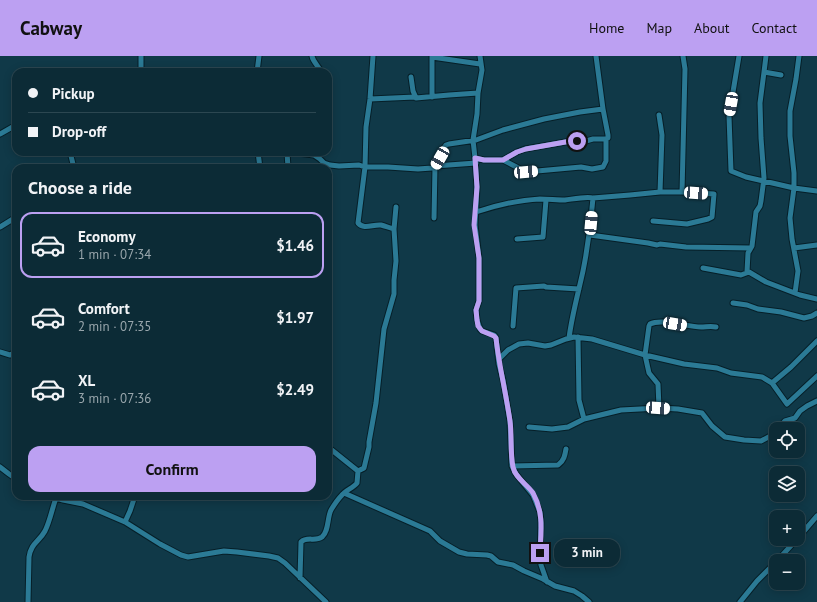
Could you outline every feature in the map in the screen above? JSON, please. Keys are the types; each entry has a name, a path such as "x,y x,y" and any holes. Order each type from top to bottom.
{"street":[{"path":"141,56 141,68"},
{"path":"258,68 259,56"},
{"path":"312,56 312,60 319,68"},
{"path":"373,56 366,127 365,168 358,223 364,226 379,225 394,229"},
{"path":"480,56 482,70 473,140 476,161 477,187 474,225 479,258 479,301 476,310 477,320 478,326 482,331 496,337 510,421 512,466 516,474 534,495 540,512 540,558 547,582"},
{"path":"332,165 359,165 365,168 388,166 418,169 484,160 503,160 526,172 581,167 592,169 603,167 606,161 606,139 608,138 608,134 596,56"},
{"path":"682,192 685,69 683,56"},
{"path":"739,56 729,116 731,171 794,188 817,191"},
{"path":"747,272 748,253 752,246 756,212 760,206 764,181 760,103 766,56"},
{"path":"795,293 798,271 790,218 794,188 794,173 790,136 790,111 799,56"},
{"path":"432,97 432,57 480,64"},
{"path":"764,72 781,75"},
{"path":"411,77 415,97"},
{"path":"370,98 418,98 478,93"},
{"path":"434,218 435,166 446,146 455,142 473,140 544,119 603,109"},
{"path":"659,115 662,135 660,192"},
{"path":"0,134 12,127"},
{"path":"503,160 526,149 571,141 606,139"},
{"path":"316,156 327,164"},
{"path":"476,212 511,202 581,199 660,192 714,194 712,217 708,219 687,224 653,221"},
{"path":"569,338 571,321 590,235 593,198"},
{"path":"517,239 543,237 546,200"},
{"path":"358,470 364,468 369,447 376,404 384,329 394,294 396,261 394,229 396,207"},
{"path":"0,228 12,220"},
{"path":"590,235 686,247 751,248"},
{"path":"794,248 817,245"},
{"path":"703,268 741,275 747,272"},
{"path":"747,272 766,282 795,293 817,299"},
{"path":"513,326 516,288 544,286 579,288"},
{"path":"733,303 804,318 817,313"},
{"path":"658,408 658,384 649,373 645,355 649,326 652,323 666,322 688,326 716,326"},
{"path":"499,359 508,350 519,344 528,343 543,346 569,338 578,337 592,339 645,355 684,364 717,368 731,373 762,377 772,383 787,404 817,376"},
{"path":"578,337 579,400 584,419"},
{"path":"772,383 791,367 817,341"},
{"path":"0,352 10,355 12,354"},
{"path":"784,422 797,418 800,411 817,401"},
{"path":"529,426 552,429 568,428 584,419 620,410 658,408 678,409 702,414 712,426 725,437 761,441 769,437"},
{"path":"512,466 558,465 565,456 566,449"},
{"path":"332,450 358,470"},
{"path":"0,467 12,476"},
{"path":"300,578 302,540 306,538 320,538 323,536 326,531 331,510 344,493 357,483 358,470"},
{"path":"344,493 430,531 440,541 459,552 491,556 498,562 513,565 524,572 555,586 574,591 589,602"},
{"path":"28,602 30,550 47,528 55,500"},
{"path":"65,500 82,504 125,522 160,544 188,557 224,551 278,558 326,602"},
{"path":"125,522 134,500"},
{"path":"805,530 817,516"},
{"path":"783,554 790,546"},
{"path":"740,602 756,581 769,568"}],"route":[{"path":"540,553 540,512 534,495 516,474 512,466 510,421 499,364 496,338 495,336 482,331 478,326 477,320 476,310 479,301 479,258 474,225 477,187 475,158 495,161 503,160 526,149 577,141"}]}
